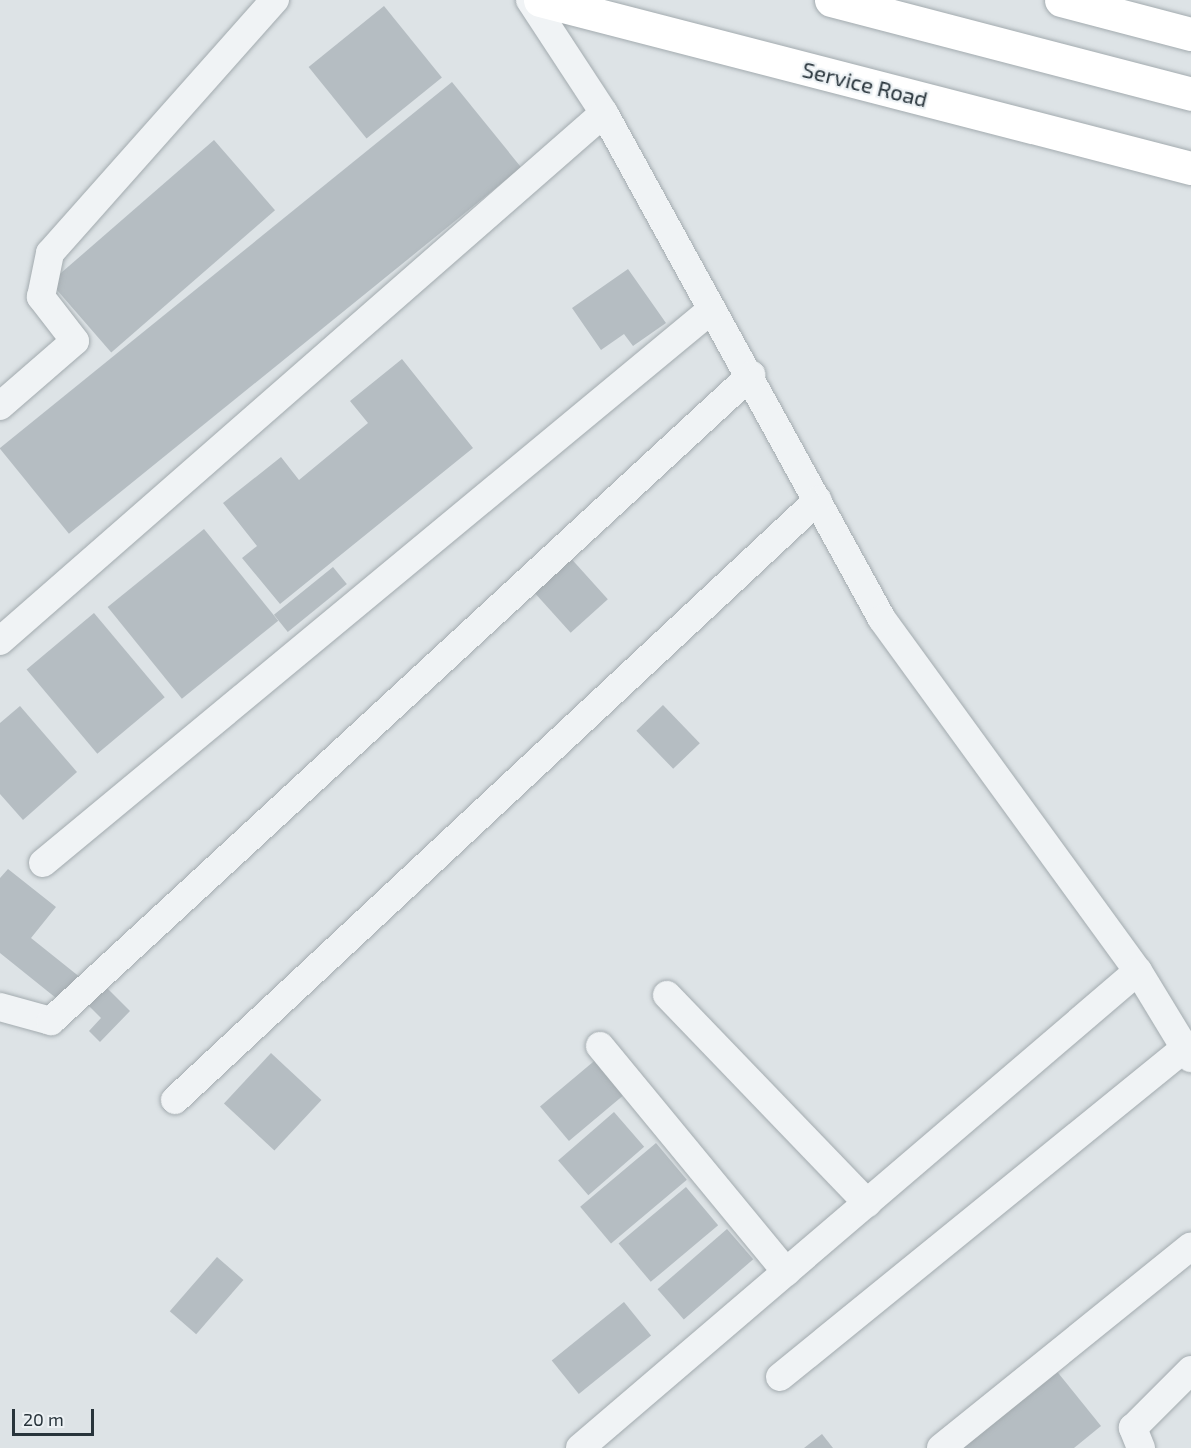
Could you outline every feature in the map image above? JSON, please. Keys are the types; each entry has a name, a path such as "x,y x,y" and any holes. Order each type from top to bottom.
{"main road":[{"name":"Service Road","path":"540,0 1191,168"},
{"path":"831,0 1191,94"},
{"path":"1060,0 1191,34"}],"street":[{"path":"0,406 75,341 41,297 50,253 275,0"},
{"path":"530,0 604,113 711,310 751,375 882,619 1138,971 1188,1053 780,1377"},
{"path":"0,641 604,113"},
{"path":"43,863 711,310"},
{"path":"0,1007 51,1021 751,375"},
{"path":"175,1100 818,500"},
{"path":"580,1448 1138,971"},
{"path":"667,995 867,1203"},
{"path":"600,1046 786,1272"},
{"path":"941,1448 1191,1246"},
{"path":"1141,1448 1133,1428 1191,1370"}],"building":[{"path":"384,6 442,77 367,139 309,67"},
{"path":"452,82 521,167 69,534 0,448"},
{"path":"214,140 275,210 111,353 50,282"},
{"path":"628,269 666,323 633,346 624,334 601,350 572,308"},
{"path":"402,359 473,448 280,604 242,558 257,546 223,503 281,457 299,480 368,423 350,401"},
{"path":"204,529 278,621 182,699 108,607"},
{"path":"567,554 608,599 571,633 530,587"},
{"path":"333,567 347,584 288,632 274,615"},
{"path":"94,613 165,697 97,754 27,670"},
{"path":"663,705 700,743 673,769 636,731"},
{"path":"20,706 77,772 23,820 0,794 0,723"},
{"path":"8,869 56,907 31,938 81,978 61,1002 0,953 0,878"},
{"path":"100,981 130,1011 100,1042 89,1031 101,1018 82,999"},
{"path":"271,1053 321,1100 274,1151 224,1103"},
{"path":"599,1057 628,1091 569,1141 540,1106"},
{"path":"614,1112 644,1147 588,1195 558,1161"},
{"path":"656,1143 687,1180 611,1243 580,1207"},
{"path":"686,1187 718,1225 651,1282 619,1244"},
{"path":"727,1229 753,1259 684,1320 658,1289"},
{"path":"217,1257 243,1280 196,1334 170,1311"},
{"path":"624,1302 651,1335 579,1394 552,1361"},
{"path":"1055,1369 1101,1426 1074,1448 957,1448"},
{"path":"822,1434 833,1448 804,1448"}]}
